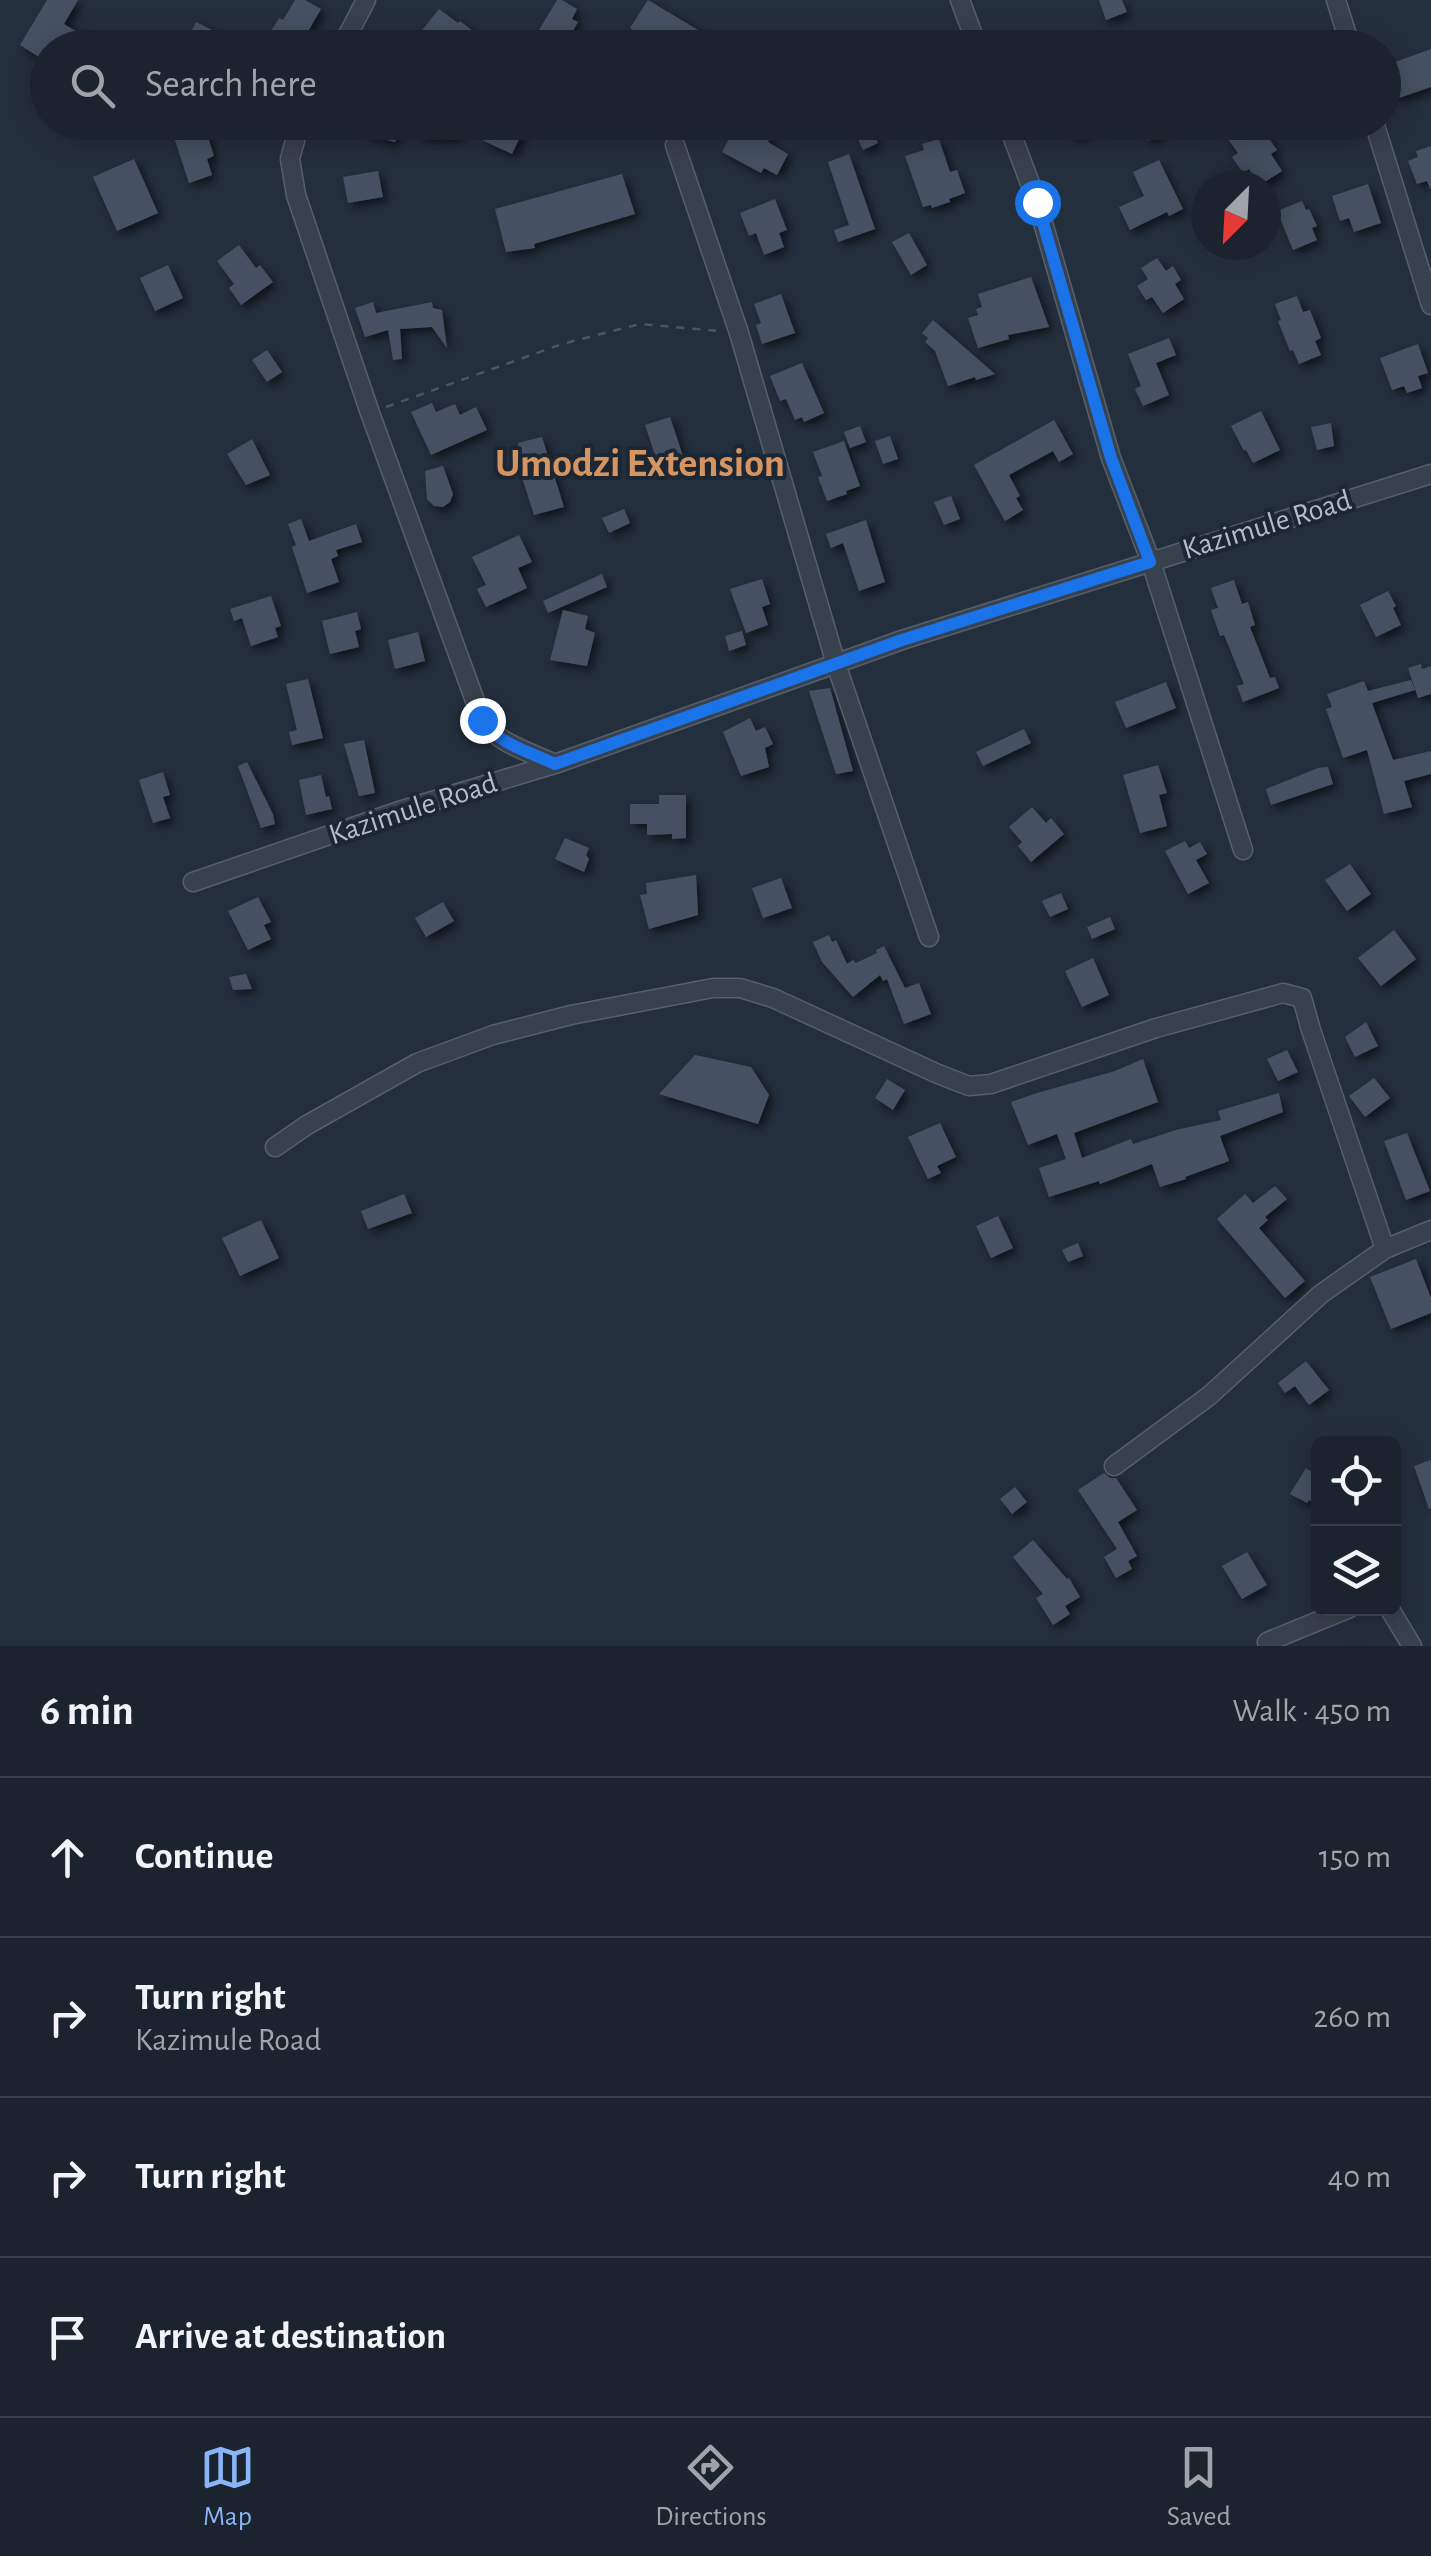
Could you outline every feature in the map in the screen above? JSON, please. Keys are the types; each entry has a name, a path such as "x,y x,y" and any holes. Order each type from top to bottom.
{"street":[{"path":"350,30 366,0"},
{"path":"960,0 971,30"},
{"path":"1336,0 1345,30"},
{"path":"295,140 290,159 296,195 370,413 482,720 490,732 555,764"},
{"path":"1014,140 1037,202 1111,458 1150,562 1244,850"},
{"path":"1380,140 1431,304"},
{"path":"675,145 739,333 836,664 929,937"},
{"name":"Kazimule Road","path":"193,882 402,810 555,764 902,640 1431,474"},
{"path":"275,1148 307,1125 417,1063 492,1034 713,988 740,988 772,998 969,1086 980,1086 1156,1028 1283,993 1302,998 1385,1249"},
{"path":"1114,1466 1208,1396 1322,1294 1385,1249 1431,1230"},
{"path":"1267,1642 1330,1616"},
{"path":"1394,1616 1412,1646"}],"path":[{"path":"370,413 562,344 640,324 739,333"}],"building":[{"path":"47,0 78,0 64,24 74,30 30,30 30,51 20,45"},
{"path":"295,0 305,0 321,9 309,30 272,30 279,18 283,20"},
{"path":"557,0 577,9 572,19 578,22 573,30 539,30"},
{"path":"648,0 698,30 633,30 630,28"},
{"path":"1099,0 1122,0 1127,12 1106,20"},
{"path":"439,9 472,30 422,30"},
{"path":"196,22 212,30 192,30"},
{"path":"1431,49 1431,87 1401,97 1401,60"},
{"path":"175,140 209,140 214,156 207,159 212,175 189,183"},
{"path":"482,140 519,140 512,154"},
{"path":"729,140 769,140 788,154 777,175 764,168 761,173 722,152"},
{"path":"858,140 877,140 878,143 863,150"},
{"path":"939,140 950,172 957,170 965,193 932,208 923,207 905,156 924,150 922,144"},
{"path":"1229,140 1270,140 1277,150 1271,154 1282,171 1241,170 1232,157 1238,153"},
{"path":"1431,146 1430,189 1427,181 1417,184 1408,161 1418,157 1416,151"},
{"path":"849,154 875,229 838,242 834,230 849,225 828,162"},
{"path":"134,159 158,213 117,231 93,177"},
{"path":"1159,160 1183,209 1169,216 1167,212 1130,230 1119,207 1144,196 1133,172"},
{"path":"378,171 383,197 348,203 343,177"},
{"path":"622,174 635,214 534,244 535,248 506,252 495,209"},
{"path":"1368,184 1381,223 1354,232 1349,218 1340,221 1332,196"},
{"path":"775,199 787,230 779,233 784,247 764,255 756,233 749,236 740,213"},
{"path":"1302,201 1317,226 1312,228 1317,240 1293,250 1281,221 1281,209"},
{"path":"909,233 927,265 911,275 892,242"},
{"path":"239,245 256,268 260,265 273,282 241,305 229,288 234,284 217,261"},
{"path":"1157,258 1166,271 1173,266 1181,280 1175,284 1184,299 1163,313 1152,297 1146,300 1137,286 1148,279 1141,268"},
{"path":"168,265 183,298 155,311 140,278"},
{"path":"1031,277 1049,327 1008,335 1009,339 978,348 968,318 978,315 976,309 982,307 978,294"},
{"path":"781,294 795,333 762,344 756,325 761,323 754,304"},
{"path":"1297,296 1303,312 1310,310 1321,338 1315,341 1321,355 1299,364 1278,321 1281,320 1275,304"},
{"path":"373,302 376,313 432,302 433,308 442,310 447,348 432,327 400,329 402,359 393,360 388,330 365,337 355,308"},
{"path":"933,320 995,374 948,386 935,351 922,333"},
{"path":"1169,338 1176,355 1156,363 1169,395 1143,406 1135,389 1141,386 1128,354"},
{"path":"1418,344 1428,373 1418,376 1422,388 1407,393 1404,386 1392,390 1380,358"},
{"path":"267,350 282,372 267,382 252,360"},
{"path":"802,363 824,413 804,422 802,417 795,420 786,399 780,401 770,376"},
{"path":"432,403 436,412 455,404 460,415 476,407 487,430 431,455 411,412"},
{"path":"1261,411 1280,450 1253,463 1231,426"},
{"path":"670,417 683,456 658,464 645,425"},
{"path":"1054,420 1073,454 1059,462 1053,451 1009,475 1023,510 1005,521 974,465"},
{"path":"1331,423 1334,446 1317,450 1311,427"},
{"path":"860,426 866,442 850,448 844,432"},
{"path":"890,436 898,459 883,464 875,441"},
{"path":"542,437 564,507 534,515 518,465 523,463 518,443"},
{"path":"252,439 270,475 246,485 227,454"},
{"path":"844,441 860,486 827,501 813,452"},
{"path":"443,466 453,494 443,507 434,506 427,499 425,471"},
{"path":"951,496 960,519 944,525 934,502"},
{"path":"624,509 630,523 609,533 602,518"},
{"path":"301,519 309,541 356,524 362,542 336,550 338,556 331,559 339,582 307,593 288,524"},
{"path":"866,520 885,582 859,591 843,543 831,548 826,534"},
{"path":"519,535 532,562 518,568 527,588 486,607 477,589 486,585 472,557"},
{"path":"602,574 607,587 548,613 543,601"},
{"path":"762,579 770,604 762,607 768,625 746,633 730,589"},
{"path":"1234,580 1242,604 1248,602 1255,625 1250,627 1270,678 1275,677 1279,688 1243,702 1237,686 1244,684 1211,610 1218,608 1211,588"},
{"path":"1388,591 1401,625 1376,637 1360,605"},
{"path":"271,596 281,626 275,628 278,637 251,646 242,618 234,621 230,609"},
{"path":"563,610 588,616 585,629 595,633 587,666 550,660"},
{"path":"357,612 361,629 355,631 359,647 330,654 322,621"},
{"path":"742,631 746,645 729,651 725,636"},
{"path":"418,632 425,661 395,669 388,640"},
{"path":"1421,664 1422,669 1431,666 1431,694 1418,698 1408,668"},
{"path":"308,679 323,738 292,745 289,732 297,730 286,684"},
{"path":"1411,680 1415,690 1372,703 1393,760 1431,751 1431,774 1404,781 1412,807 1384,814 1367,750 1343,758 1326,709 1332,707 1327,694 1364,681 1368,691"},
{"path":"1166,682 1176,708 1126,728 1115,702"},
{"path":"830,688 853,771 836,774 809,691"},
{"path":"750,718 756,731 765,727 773,744 765,748 769,767 741,776 723,732"},
{"path":"1024,729 1031,743 983,766 976,752"},
{"path":"364,740 375,793 359,796 344,744"},
{"path":"247,762 275,824 261,828 238,766"},
{"path":"1158,765 1167,793 1159,795 1167,826 1140,833 1123,775"},
{"path":"1328,767 1333,784 1271,805 1266,789"},
{"path":"163,772 170,795 163,797 170,818 153,823 139,780"},
{"path":"321,775 332,809 306,815 299,780"},
{"path":"659,795 686,795 686,838 647,835 647,824 630,824 630,804 659,804"},
{"path":"1032,807 1046,823 1051,818 1064,834 1031,862 1018,846 1022,842 1009,827"},
{"path":"565,838 589,848 584,872 555,859"},
{"path":"1185,841 1189,848 1200,842 1207,854 1196,860 1209,883 1188,894 1165,851"},
{"path":"1350,864 1371,894 1347,911 1325,880"},
{"path":"696,875 698,915 649,929 640,895 647,894 646,883"},
{"path":"781,878 792,908 763,918 752,888"},
{"path":"1061,893 1068,909 1050,917 1042,901"},
{"path":"258,897 271,922 264,925 271,939 248,950 228,911"},
{"path":"443,902 454,921 426,937 415,918"},
{"path":"1110,917 1115,929 1092,939 1087,927"},
{"path":"1394,930 1416,959 1381,986 1358,958"},
{"path":"829,935 832,942 836,940 847,964 877,953 884,946 905,988 919,983 931,1014 904,1024 887,979 883,981 880,975 853,997 822,962 813,942"},
{"path":"1093,958 1109,995 1082,1007 1065,971"},
{"path":"246,974 252,989 233,990 229,977"},
{"path":"1366,1022 1378,1046 1355,1057 1345,1037"},
{"path":"1287,1050 1298,1072 1278,1081 1267,1059"},
{"path":"695,1055 751,1067 769,1095 758,1124 659,1094"},
{"path":"1143,1059 1158,1102 1074,1133 1082,1158 1131,1139 1133,1144 1221,1120 1218,1111 1279,1093 1283,1112 1220,1136 1229,1161 1186,1179 1160,1187 1152,1164 1100,1184 1099,1181 1049,1197 1039,1168 1066,1159 1057,1134 1028,1145 1011,1102"},
{"path":"1374,1078 1390,1098 1365,1117 1349,1096"},
{"path":"887,1079 905,1090 893,1110 875,1098"},
{"path":"940,1123 956,1157 937,1166 941,1173 928,1179 908,1137"},
{"path":"1407,1133 1430,1191 1406,1200 1384,1141"},
{"path":"1275,1186 1287,1199 1265,1217 1268,1220 1259,1228 1305,1281 1285,1298 1217,1219 1245,1194 1253,1203"},
{"path":"404,1194 412,1213 368,1229 361,1211"},
{"path":"998,1216 1013,1248 991,1258 976,1226"},
{"path":"261,1220 279,1258 240,1276 222,1238"},
{"path":"1078,1243 1083,1256 1068,1262 1062,1250"},
{"path":"1416,1259 1431,1298 1431,1313 1391,1329 1370,1277"},
{"path":"1306,1361 1329,1390 1309,1405 1295,1386 1285,1393 1278,1383"},
{"path":"1431,1460 1431,1509 1429,1509 1414,1466"},
{"path":"1306,1468 1311,1471 1311,1501 1290,1494"},
{"path":"1104,1473 1116,1478 1137,1510 1118,1522 1137,1556 1128,1561 1132,1569 1116,1578 1104,1557 1117,1549 1078,1490"},
{"path":"1015,1487 1027,1502 1012,1514 1000,1499"},
{"path":"1033,1540 1069,1578 1080,1597 1065,1606 1070,1614 1053,1625 1036,1598 1043,1594 1013,1557"},
{"path":"1247,1552 1267,1585 1242,1599 1222,1566"}],"district":[{"name":"Umodzi Extension","path":"640,464"}],"route":[{"path":"482,720 490,732 555,764 902,640 1150,562 1111,458 1037,202"}]}
